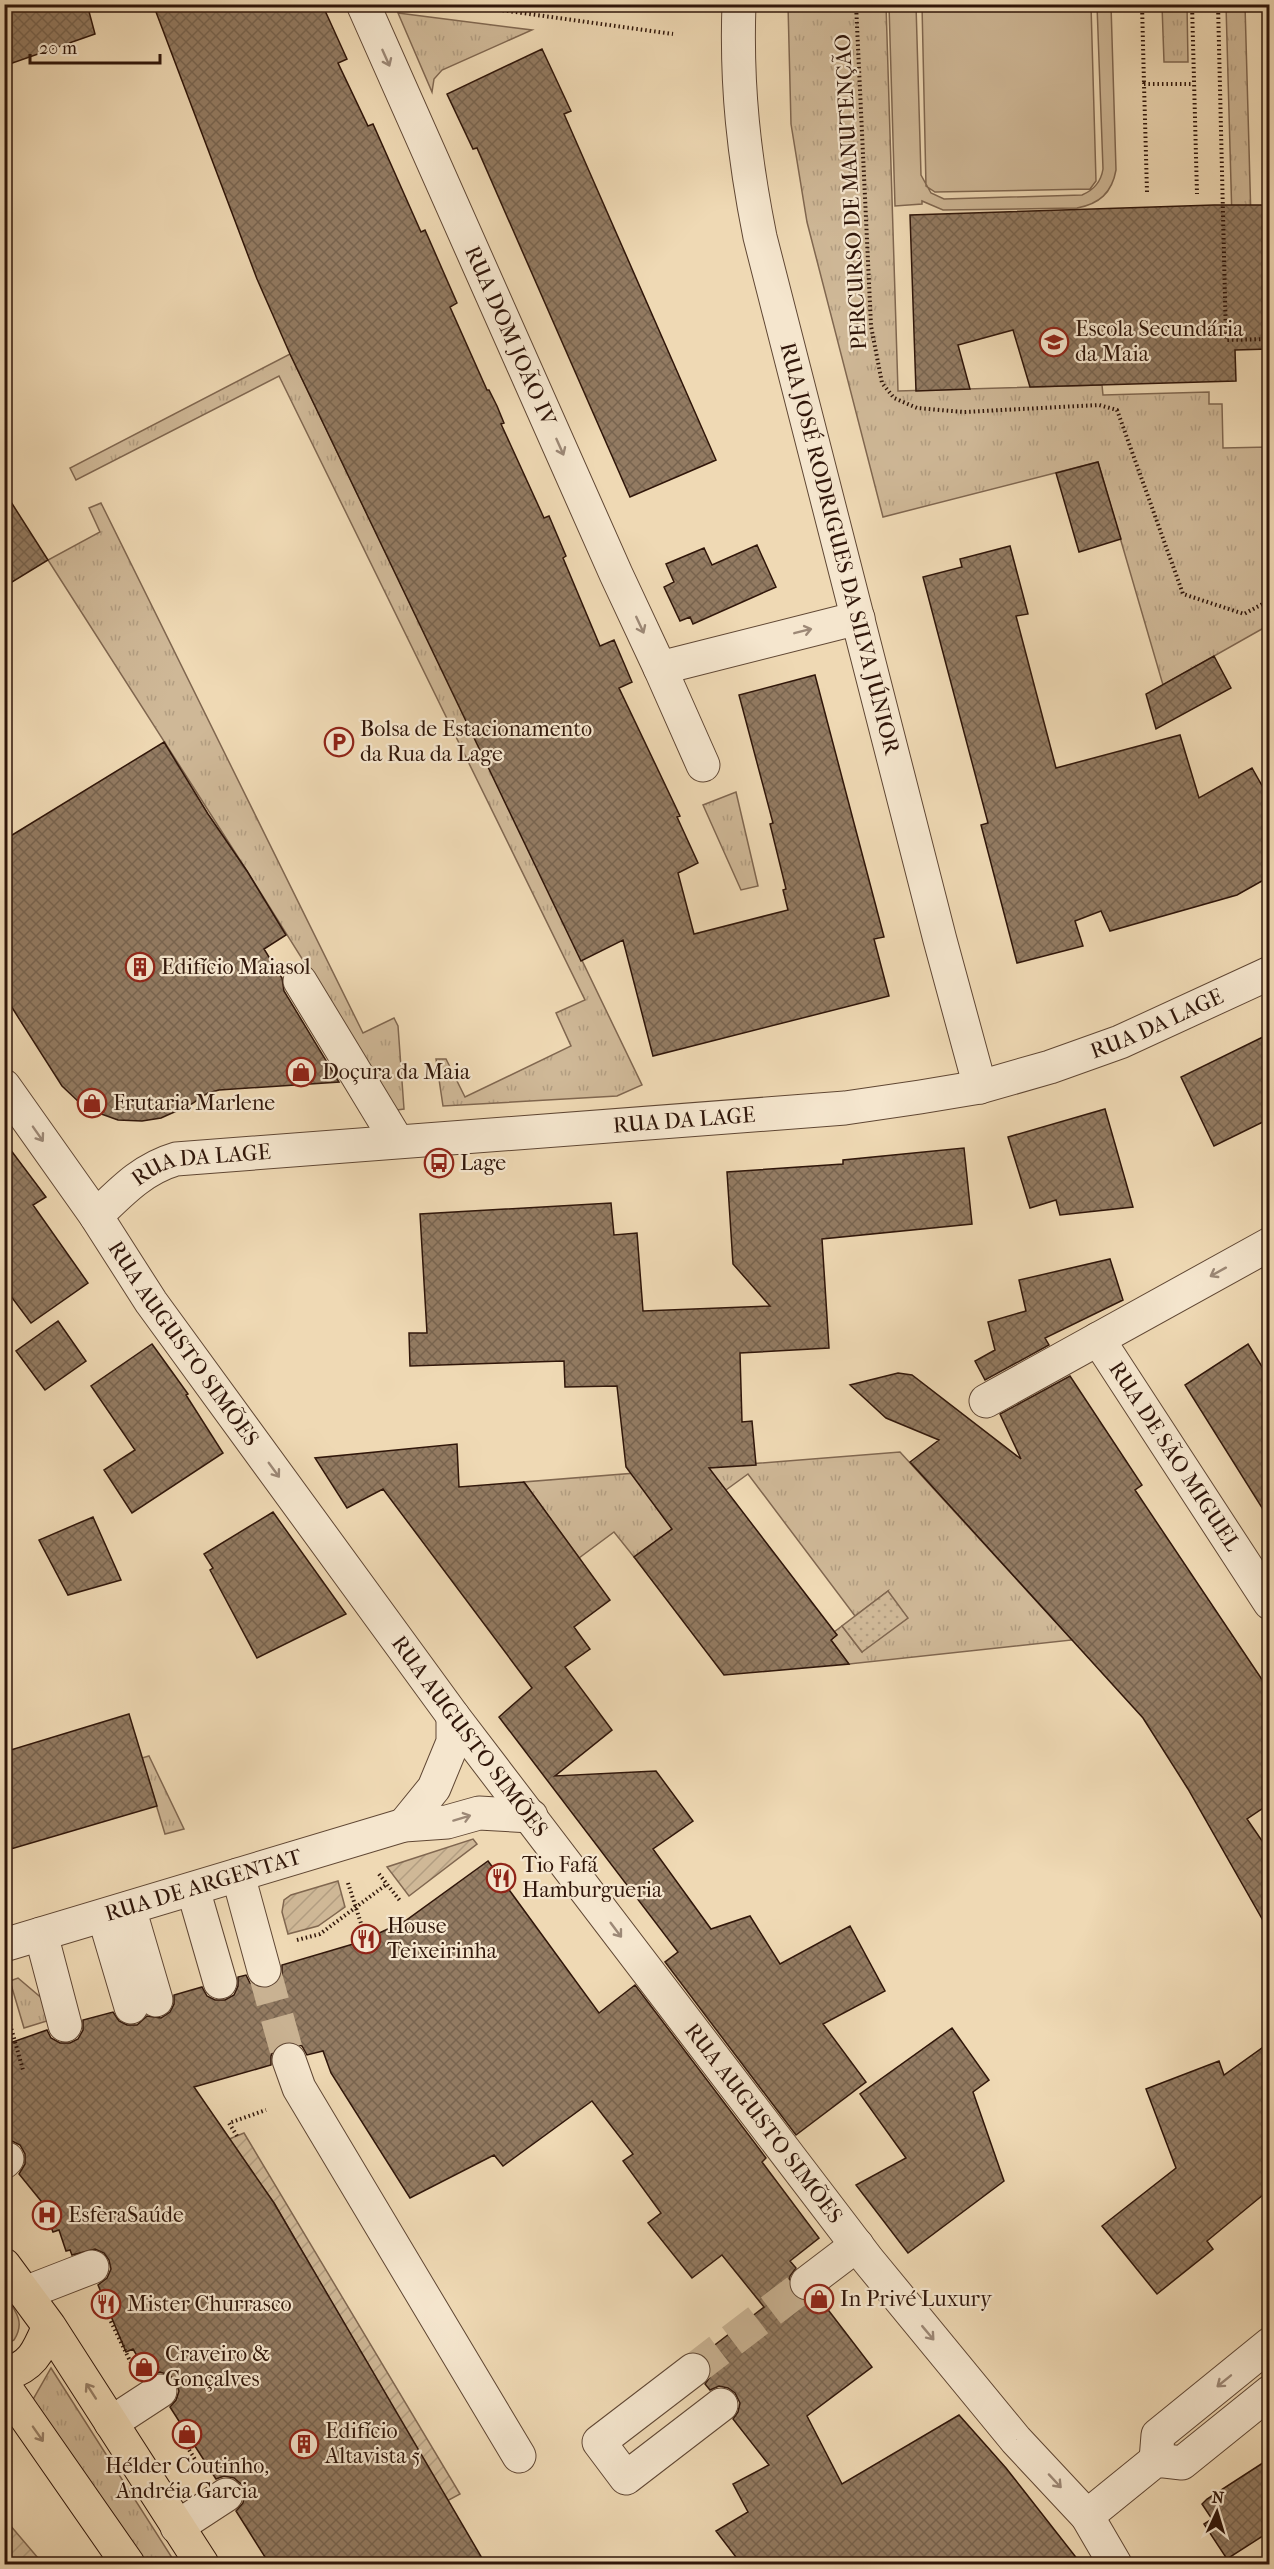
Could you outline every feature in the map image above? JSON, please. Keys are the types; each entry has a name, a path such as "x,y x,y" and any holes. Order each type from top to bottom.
{"main road":[{"path":"4,2265 49,2326 202,2565"},
{"path":"4,2375 27,2366 39,2351 49,2326"},
{"path":"4,2386 128,2565"}],"street":[{"name":"RUA DOM JOÃO IV","path":"363,4 703,765"},
{"name":"RUA JOSÉ RODRIGUES DA SILVA JÚNIOR","path":"739,4 739,84 745,162 770,278 980,1087"},
{"path":"660,668 858,618"},
{"name":"RUA DA LAGE","path":"96,1216 140,1175 159,1164 176,1159 845,1108 980,1087 1050,1067 1120,1042 1269,973"},
{"path":"300,981 397,1141"},
{"name":"RUA AUGUSTO SIMÕES","path":"4,1086 96,1216 151,1302 453,1716 856,2246 1016,2440 1087,2516 1115,2565"},
{"path":"986,1401 1269,1244"},
{"name":"RUA DE SÃO MIGUEL","path":"1098,1339 1269,1603"},
{"path":"404,1825 434,1788 453,1742 453,1716"},
{"name":"RUA DE ARGENTAT","path":"4,1945 404,1825 447,1822 478,1813 531,1816"},
{"path":"238,1875 264,1970"},
{"path":"194,1889 220,1982"},
{"path":"117,1912 143,2004"},
{"path":"41,1934 65,2025"},
{"path":"289,2060 299,2088 519,2456"},
{"path":"807,2283 856,2246"},
{"path":"25,2293 92,2267"},
{"path":"1156,2460 1158,2435 1269,2344"},
{"path":"693,2370 598,2442 626,2478 721,2405"},
{"path":"111,2423 160,2391"},
{"path":"1087,2516 1156,2460 1182,2463 1269,2392"},
{"path":"177,2527 226,2494"}],"path":[{"path":"458,4 673,34"},
{"name":"PERCURSO DE MANUTENÇÃO","path":"856,4 870,326 882,383 894,398 917,408 964,412 1099,405 1117,410 1183,594 1244,614 1269,600"},
{"path":"1142,4 1147,192"},
{"path":"1192,4 1192,84 1197,194"},
{"path":"1218,4 1226,340 1269,339"},
{"path":"1144,84 1192,84"},
{"path":"380,1875 401,1902"},
{"path":"347,1879 366,1939"},
{"path":"290,1942 320,1934 387,1884"},
{"path":"4,2003 23,2070"},
{"path":"237,2136 229,2123 267,2109"},
{"path":"101,2299 135,2371"},
{"path":"173,2424 201,2468"},
{"path":"181,2438 187,2434"},
{"path":"195,2458 200,2455"}],"green space":[{"path":"788,5 886,5 898,391 1102,385 1103,395 1209,392 1209,404 1222,404 1223,448 1269,447 1269,625 1163,685 1098,462 883,517 807,222 791,124"},
{"path":"889,5 916,5 921,175 931,193 944,199 1082,195 1096,185 1103,169 1097,5 1111,5 1116,170 1108,191 1092,204 1077,208 943,210 922,201 922,204 895,206"},
{"path":"922,5 1091,5 1096,181 1090,189 935,192 926,186"},
{"path":"1162,5 1187,5 1188,62 1164,62"},
{"path":"1226,5 1245,5 1254,327 1235,327"},
{"path":"398,13 532,30 442,70 434,79 432,92"},
{"path":"290,354 642,1085 617,1096 443,1106 436,1059 446,1059 465,1097 571,1046 556,1013 585,1000 279,376 76,480 70,468"},
{"path":"101,503 363,1033 394,1018 398,1026 404,1109 397,1110 48,560 100,532 89,508"},
{"path":"736,792 758,886 741,890 703,805"},
{"path":"900,1452 1072,1640 849,1664 831,1640 837,1635 834,1632 842,1626 862,1652 888,1591 855,1616 748,1474 690,1516 656,1507 672,1529 634,1557 614,1532 579,1558 524,1482"},
{"path":"888,1591 908,1618 862,1652 842,1626"},
{"path":"149,1756 184,1829 165,1834 142,1758"},
{"path":"473,1839 477,1844 409,1896 387,1867"},
{"path":"338,1881 345,1907 318,1926 288,1934 282,1912 284,1900 291,1895"},
{"path":"18,1978 45,2001 50,2020 24,2028 10,1981"},
{"path":"244,2133 460,2494 447,2501 274,2203 229,2139"},
{"path":"4,2294 18,2316 19,2322 14,2340 5,2345"},
{"path":"51,2368 176,2564 145,2564 31,2403"},
{"path":"4,2518 38,2558 43,2564 5,2564"}],"building":[{"path":"4,4 87,4 95,34 4,66"},
{"path":"153,4 322,4 347,59 338,63 368,126 373,124 421,232 425,230 457,303 450,307 487,390 497,406 504,423 501,424 544,518 549,516 566,556 563,558 600,646 614,640 632,682 619,688 680,816 677,817 698,863 678,873 694,934 788,910 783,890 786,889 770,824 773,823 739,695 815,675 884,937 874,939 889,996 653,1056 623,940 581,961 290,354 257,279"},
{"path":"542,49 571,111 564,114 716,460 630,497 477,148 473,149 447,94"},
{"path":"1269,205 1269,349 1235,350 1236,381 1030,387 1013,330 958,345 970,389 916,391 910,215"},
{"path":"1098,462 1121,539 1079,552 1056,473"},
{"path":"4,491 48,560 4,587"},
{"path":"757,545 776,587 693,624 690,617 680,621 664,587 674,582 666,564 704,548 712,565"},
{"path":"1010,546 1028,614 1016,616 1056,768 1180,735 1199,798 1252,768 1269,798 1269,877 1237,895 1110,931 1101,911 1075,921 1083,946 1017,963 981,825 988,823 923,577 962,567 960,559"},
{"path":"1214,656 1231,688 1156,729 1146,694"},
{"name":"Edifício Maiasol","path":"164,742 286,935 264,949 282,978 284,991 339,1082 219,1090 208,1093 190,1105 161,1118 142,1121 118,1120 82,1105 62,1086 4,995 4,840"},
{"path":"1269,1034 1269,1119 1214,1146 1181,1077"},
{"path":"1105,1109 1133,1207 1060,1215 1056,1200 1030,1208 1008,1137"},
{"path":"4,1141 46,1197 33,1205 88,1283 31,1323 4,1287"},
{"path":"964,1148 972,1224 822,1239 829,1348 740,1353 742,1422 752,1421 756,1465 709,1468 837,1635 831,1640 849,1664 724,1675 634,1557 672,1529 626,1467 617,1386 565,1387 564,1361 410,1366 409,1333 427,1333 420,1214 611,1203 614,1235 637,1233 643,1311 770,1306 733,1264 727,1172 843,1164 843,1160"},
{"path":"1110,1259 1123,1300 1045,1338 1049,1345 985,1380 975,1361 995,1350 988,1322 1026,1311 1019,1280"},
{"path":"58,1321 86,1361 45,1390 16,1351"},
{"path":"152,1344 188,1394 186,1395 223,1453 132,1513 104,1470 135,1450 91,1386"},
{"path":"1248,1344 1269,1378 1269,1519 1185,1385"},
{"path":"898,1373 912,1375 1021,1459 1000,1414 1070,1376 1142,1485 1135,1490 1269,1690 1269,1804 1247,1819 1269,1851 1269,1931 1188,1789 1143,1718 910,1462 939,1440 886,1418 850,1385"},
{"path":"457,1444 459,1487 524,1482 610,1600 574,1627 590,1649 565,1667 612,1730 555,1776 656,1771 693,1821 653,1849 711,1929 750,1916 780,1964 850,1926 885,1991 823,2024 866,2082 796,2135 665,1962 678,1952 499,1717 532,1688 383,1489 347,1508 315,1458"},
{"path":"273,1512 346,1614 257,1658 210,1570 213,1568 204,1554"},
{"path":"93,1517 121,1580 68,1595 39,1540"},
{"path":"129,1714 157,1806 4,1851 4,1752"},
{"path":"488,1861 599,2013 635,1985 766,2158 762,2162 819,2238 790,2261 796,2268 790,2276 788,2285 792,2294 800,2300 810,2301 819,2298 872,2367 807,2416 842,2484 959,2415 1006,2468 1082,2565 742,2565 716,2531 748,2512 733,2484 769,2465 733,2419 740,2403 735,2393 719,2386 710,2390 705,2384 712,2368 703,2354 764,2307 722,2255 692,2278 648,2223 661,2213 623,2161 633,2154 592,2101 503,2166 494,2155 410,2198 331,2073 323,2051 307,2055 302,2046 292,2042 282,2043 275,2047 271,2056 271,2065 194,2087 274,2203 486,2565 270,2565 236,2511 243,2503 245,2493 242,2485 234,2478 224,2476 216,2479 170,2407 179,2391 175,2380 160,2372 149,2376 133,2349 126,2352 98,2285 107,2278 111,2269 109,2260 104,2253 95,2249 72,2255 70,2250 66,2251 59,2230 53,2232 41,2201 19,2174 25,2164 25,2154 20,2145 12,2141 4,2141 4,2045 47,2030 51,2038 60,2043 70,2043 78,2039 83,2030 83,2020 113,2012 119,2021 127,2025 137,2025 147,2016 161,2018 170,2012 174,2004 174,1995 202,1987 207,1996 215,2000 225,2000 234,1995 238,1986 238,1977 246,1975 250,1983 259,1988 269,1988 277,1984 282,1975 282,1965 360,1942 405,1921"},
{"path":"952,2028 989,2080 973,2092 1004,2181 908,2253 856,2185 906,2158 860,2094"},
{"path":"1269,2043 1269,2190 1207,2241 1213,2249 1157,2294 1102,2226 1176,2168 1146,2089 1219,2061 1224,2075"},
{"path":"1269,2459 1269,2532 1227,2559 1204,2524 1212,2519 1202,2504"}],"tunnel":[{"path":"264,1970 289,2060"},
{"path":"693,2370 807,2283"}],"place":[{"name":"Escola Secundária da Maia","path":"1054,342"},
{"name":"Bolsa de Estacionamento da Rua da Lage","path":"339,742"},
{"name":"Edifício Maiasol","path":"140,967"},
{"name":"Doçura da Maia","path":"301,1072"},
{"name":"Frutaria Marlene","path":"92,1103"},
{"name":"Lage","path":"439,1163"},
{"name":"Tio Fafá Hamburgueria","path":"501,1878"},
{"name":"House Teixeirinha","path":"366,1939"},
{"name":"EsferaSaúde","path":"47,2215"},
{"name":"In Privé Luxury","path":"819,2299"},
{"name":"Mister Churrasco","path":"106,2304"},
{"name":"Craveiro & Gonçalves","path":"144,2367"},
{"name":"Hélder Coutinho, Andréia Garcia","path":"187,2434"},
{"name":"Edifício Altavista 5","path":"304,2444"}]}
